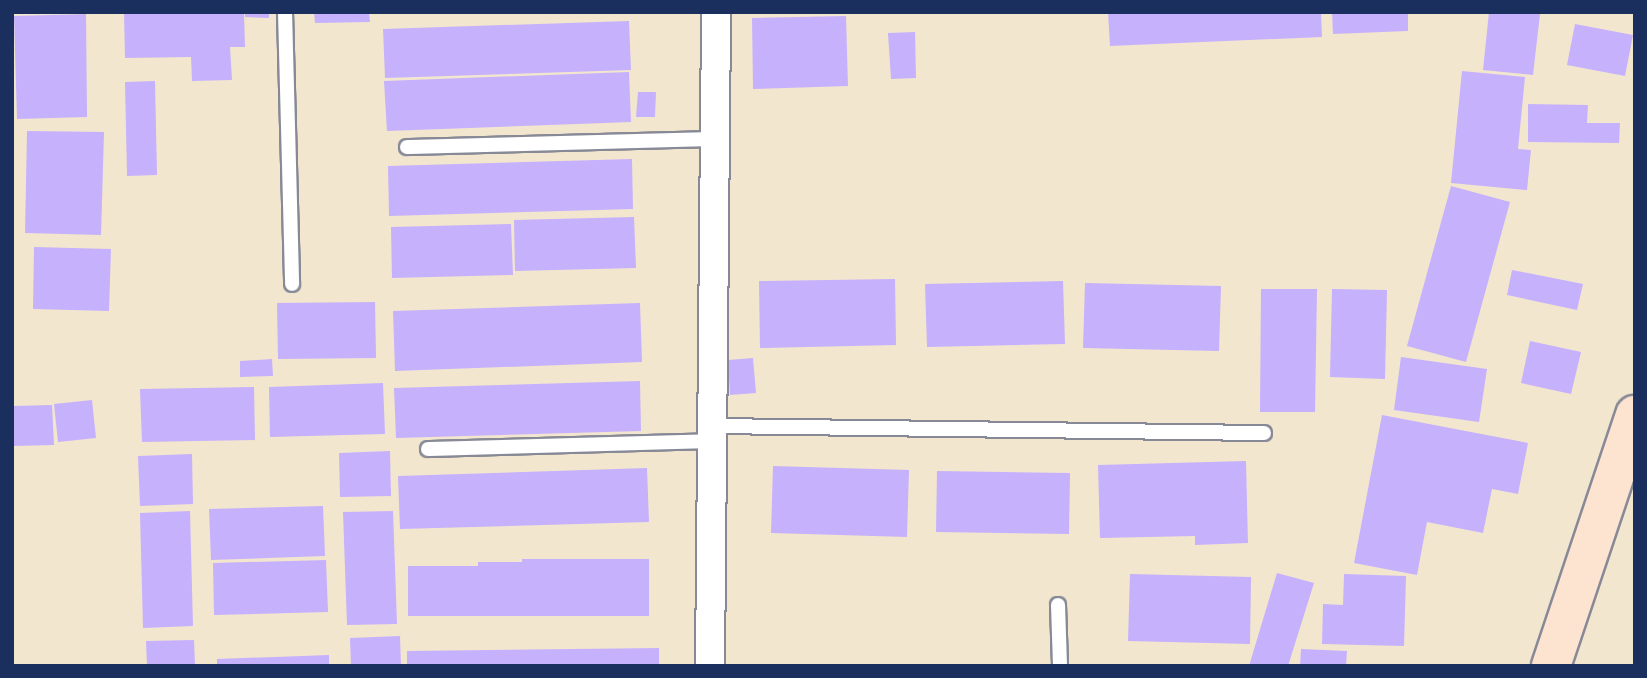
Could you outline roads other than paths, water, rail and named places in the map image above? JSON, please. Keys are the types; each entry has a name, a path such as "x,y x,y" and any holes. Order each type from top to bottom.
{"main road":[{"path":"1551,666 1635,415"}],"street":[{"path":"710,666 716,12"}],"lane":[{"path":"285,12 292,284"},
{"path":"407,147 715,139"},
{"path":"428,449 712,433 1264,433"},
{"path":"1058,605 1060,666"}]}
